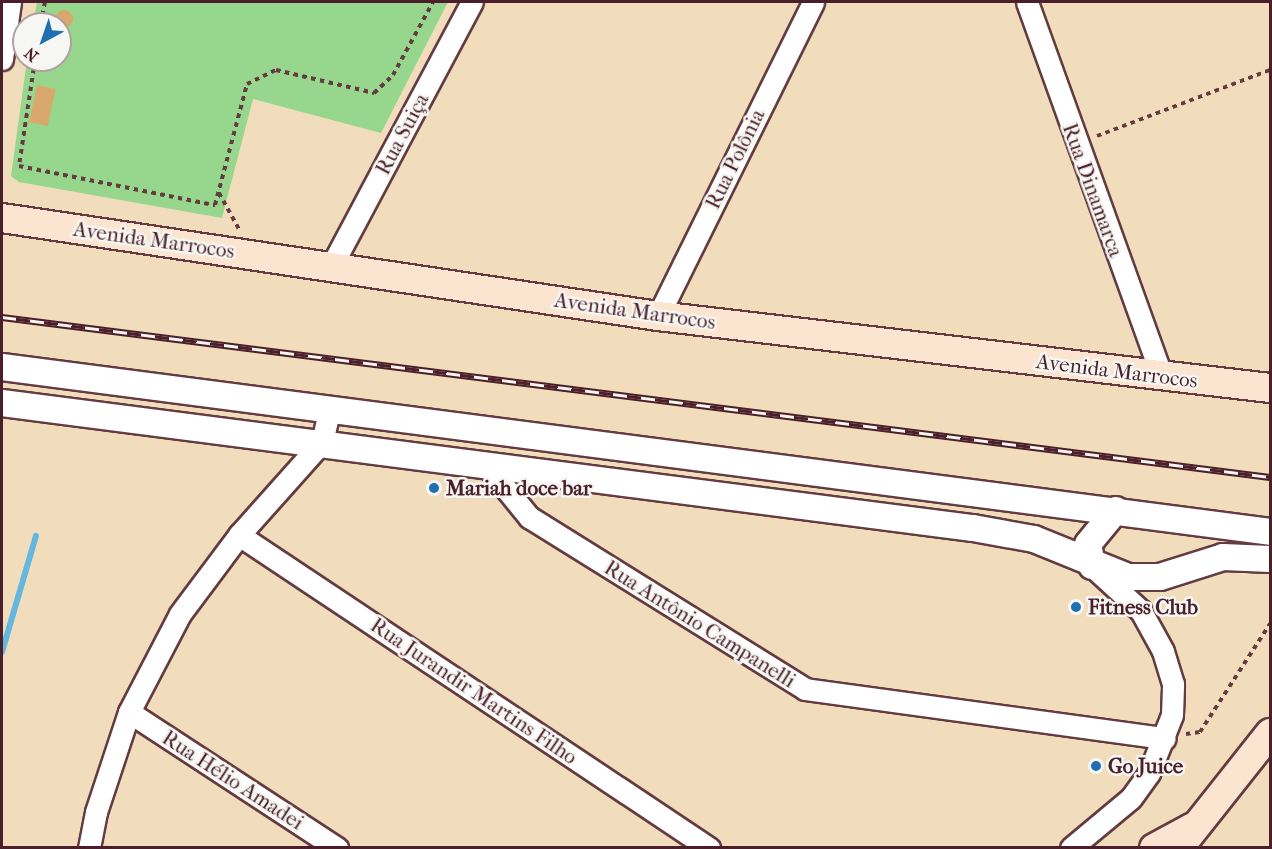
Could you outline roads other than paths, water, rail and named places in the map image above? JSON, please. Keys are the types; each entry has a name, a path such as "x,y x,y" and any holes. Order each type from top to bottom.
{"main road":[{"name":"Avenida Marrocos","path":"2,218 658,316 1161,377 1270,388"},
{"path":"1154,848 1187,837 1270,733"}],"street":[{"path":"2,59 10,2"},
{"name":"Rua Suiça","path":"332,266 472,2"},
{"name":"Rua Polônia","path":"658,316 813,2"},
{"name":"Rua Dinamarca","path":"1027,2 1161,377"},
{"path":"2,367 330,407 1270,532"},
{"path":"2,403 322,442 973,528 1034,539 1063,548 1092,566 1141,611 1163,651 1173,684 1172,714 1165,738 1149,773 1131,798 1071,848"},
{"path":"89,848 96,812 129,712 180,614 239,535 322,442 330,407"},
{"name":"Rua Antônio Campanelli","path":"485,463 529,517 805,689 1165,738"},
{"path":"1092,566 1088,544 1116,510"},
{"name":"Rua Jurandir Martins Filho","path":"239,535 709,848"},
{"path":"1092,566 1128,577 1160,577 1223,557 1270,559"},
{"name":"Rua Hélio Amadei","path":"129,712 337,848"}],"waterway":[{"path":"2,652 36,536"}],"railway":[{"path":"2,317 1270,477"}],"place":[{"name":"Mariah doce bar","path":"434,488"},
{"name":"Fitness Club","path":"1076,607"},
{"name":"Go Juice","path":"1096,766"}]}
